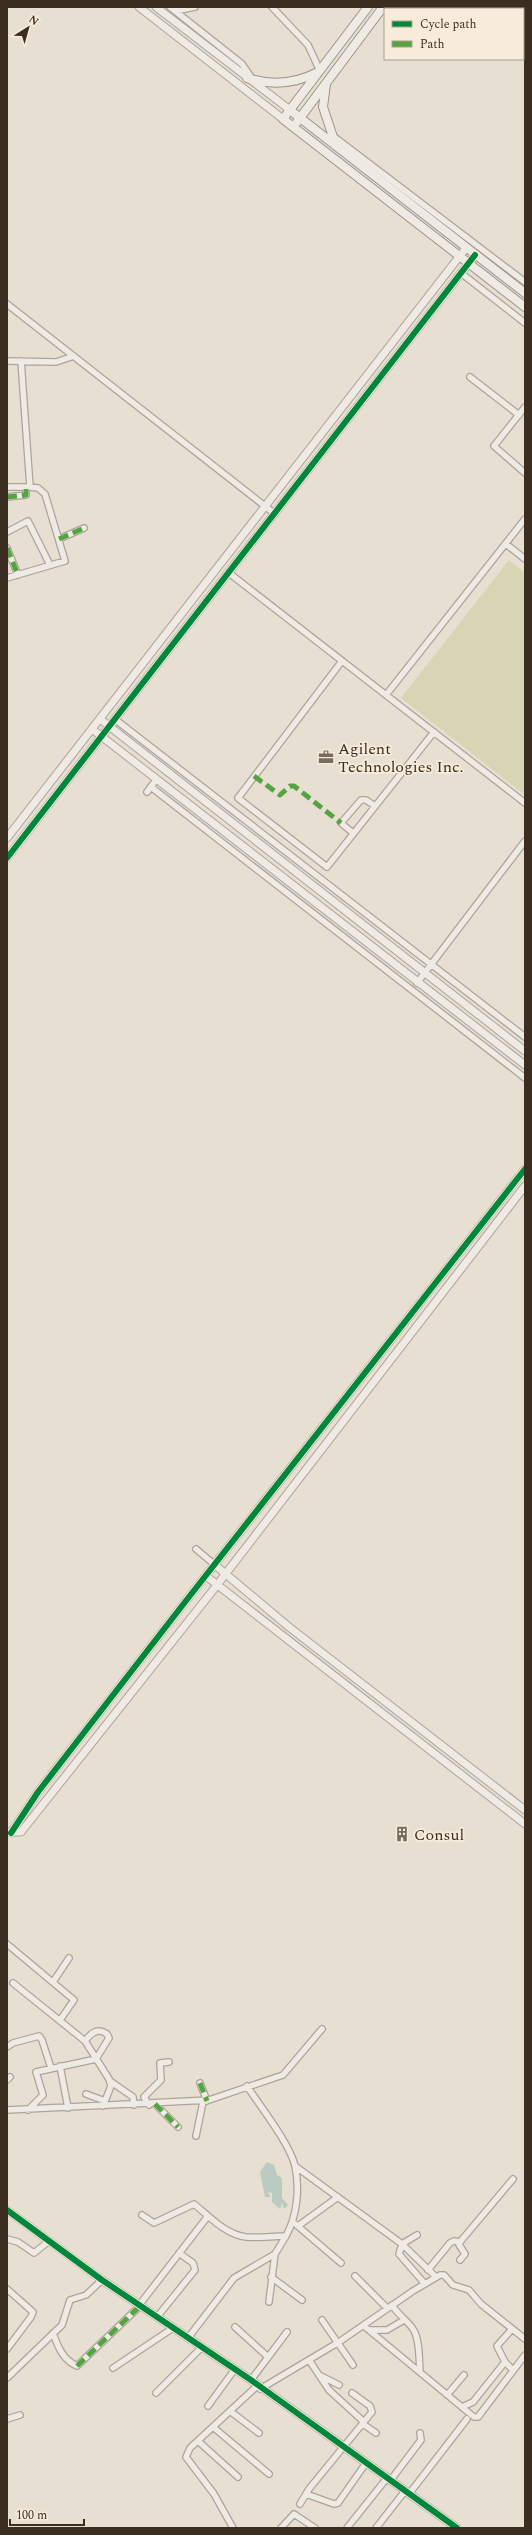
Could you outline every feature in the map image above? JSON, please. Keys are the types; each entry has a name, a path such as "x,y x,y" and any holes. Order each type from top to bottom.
{"main road":[{"path":"368,7 283,119 525,307"},
{"path":"293,127 383,7"},
{"path":"250,79 280,84 295,82 320,71"},
{"path":"327,81 323,107 337,148"},
{"path":"290,110 525,293"}],"street":[{"path":"139,7 283,119"},
{"path":"156,7 290,110"},
{"path":"172,9 195,7"},
{"path":"272,7 308,45 320,71"},
{"path":"172,9 242,64 250,79"},
{"path":"331,134 525,282"},
{"path":"7,838 466,248"},
{"path":"7,858 116,720 475,255"},
{"path":"461,273 525,323"},
{"path":"7,304 275,514"},
{"path":"7,361 56,362 74,356"},
{"path":"7,497 26,495 28,487 21,361"},
{"path":"470,377 519,415"},
{"path":"525,407 494,446 525,473"},
{"path":"7,486 38,488 45,494 65,561 7,578"},
{"path":"386,695 525,519"},
{"path":"7,532 28,521 50,565"},
{"path":"59,539 84,528"},
{"path":"506,544 525,559"},
{"path":"7,548 18,575"},
{"path":"229,573 525,802"},
{"path":"342,661 238,798 327,867 434,732"},
{"path":"100,719 109,728 525,1052"},
{"path":"116,720 525,1037"},
{"path":"92,729 417,983 525,1065"},
{"path":"156,780 149,790 194,820 525,1078"},
{"path":"354,833 341,823 361,800 366,800 375,806"},
{"path":"194,820 199,813"},
{"path":"417,983 525,841"},
{"path":"9,1833 38,1792 525,1169"},
{"path":"9,1833 21,1832 225,1574 525,1186"},
{"path":"196,1550 289,1626 525,1810"},
{"path":"206,1576 525,1824"},
{"path":"282,1636 289,1626"},
{"path":"7,1944 75,2001 60,2020"},
{"path":"53,1982 69,1958"},
{"path":"12,1983 85,2041 110,2081 133,2097 134,2105"},
{"path":"7,2110 68,2108 104,2103 152,2105 205,2101 283,2075 322,2029"},
{"path":"28,2110 43,2095 35,2073 51,2068 96,2059 109,2038 107,2034 98,2030 93,2032 85,2041"},
{"path":"7,2047 13,2043 39,2036 42,2040 51,2068"},
{"path":"169,2062 160,2063 161,2080 144,2097 178,2127"},
{"path":"60,2066 68,2108"},
{"path":"104,2103 111,2086 110,2081"},
{"path":"196,2136 205,2101 200,2084"},
{"path":"248,2086 279,2134 295,2166 296,2206 293,2222 275,2254 269,2302"},
{"path":"86,2094 104,2103"},
{"path":"295,2166 402,2244 436,2277"},
{"path":"458,2243 513,2179"},
{"path":"298,2226 338,2197"},
{"path":"142,2215 154,2223 194,2204 234,2234 246,2237 286,2236"},
{"path":"7,2210 102,2280 251,2380 457,2528"},
{"path":"53,2333 64,2356 77,2366 140,2305 208,2216"},
{"path":"293,2222 341,2263"},
{"path":"418,2235 402,2244 399,2254 425,2284"},
{"path":"7,2239 18,2242 34,2253 49,2241"},
{"path":"428,2270 450,2243 454,2241 458,2243 465,2254 460,2260"},
{"path":"157,2317 195,2270 193,2263 179,2253"},
{"path":"188,2338 234,2278 275,2254"},
{"path":"233,2528 214,2494 187,2461 190,2448 230,2411 259,2387 339,2342 425,2284 436,2277 444,2275 453,2285 469,2290 481,2304 525,2339"},
{"path":"355,2276 414,2330 420,2372"},
{"path":"271,2277 302,2300"},
{"path":"7,2378 65,2320 68,2303 74,2298 86,2295 102,2280"},
{"path":"7,2289 33,2312 31,2317 7,2349"},
{"path":"322,2320 339,2342 353,2365"},
{"path":"369,2330 386,2330 404,2320"},
{"path":"364,2326 474,2417 478,2417 525,2355"},
{"path":"235,2327 268,2356"},
{"path":"113,2368 173,2328"},
{"path":"512,2329 497,2346 505,2362 513,2370"},
{"path":"251,2380 287,2332"},
{"path":"156,2394 202,2347"},
{"path":"309,2360 329,2390 376,2434"},
{"path":"462,2408 473,2402 505,2362"},
{"path":"208,2406 235,2370"},
{"path":"448,2395 464,2374"},
{"path":"319,2375 339,2385"},
{"path":"300,2504 306,2494 372,2413 372,2408 352,2393"},
{"path":"230,2411 259,2433"},
{"path":"7,2419 20,2415"},
{"path":"376,2528 467,2419"},
{"path":"213,2427 269,2474"},
{"path":"347,2528 422,2440 420,2434"},
{"path":"198,2441 238,2477"},
{"path":"306,2494 334,2504 338,2502 366,2463"},
{"path":"281,2528 294,2514 315,2528"}],"shaded area":[{"path":"509,560 525,573 525,795 401,698"},
{"path":"267,2162 274,2165 277,2175 282,2178 282,2198 288,2205 284,2209 282,2203 280,2209 272,2202 272,2193 268,2192 270,2197 265,2197 260,2172"}],"marked path":[{"path":"7,497 26,495 26,487"},
{"path":"59,539 84,528"},
{"path":"7,548 18,575"},
{"path":"254,776 280,795 290,786 294,786 341,823"},
{"path":"200,2083 207,2101"},
{"path":"155,2104 178,2127"},
{"path":"77,2366 141,2305"}],"cycle path":[{"path":"7,858 475,255"},
{"path":"11,1833 38,1792 185,1602 525,1169"},
{"path":"7,2210 102,2280 251,2380 457,2528"}],"place":[{"name":"Agilent Technologies Inc.","path":"326,757"},
{"name":"Consul","path":"402,1834"}]}
